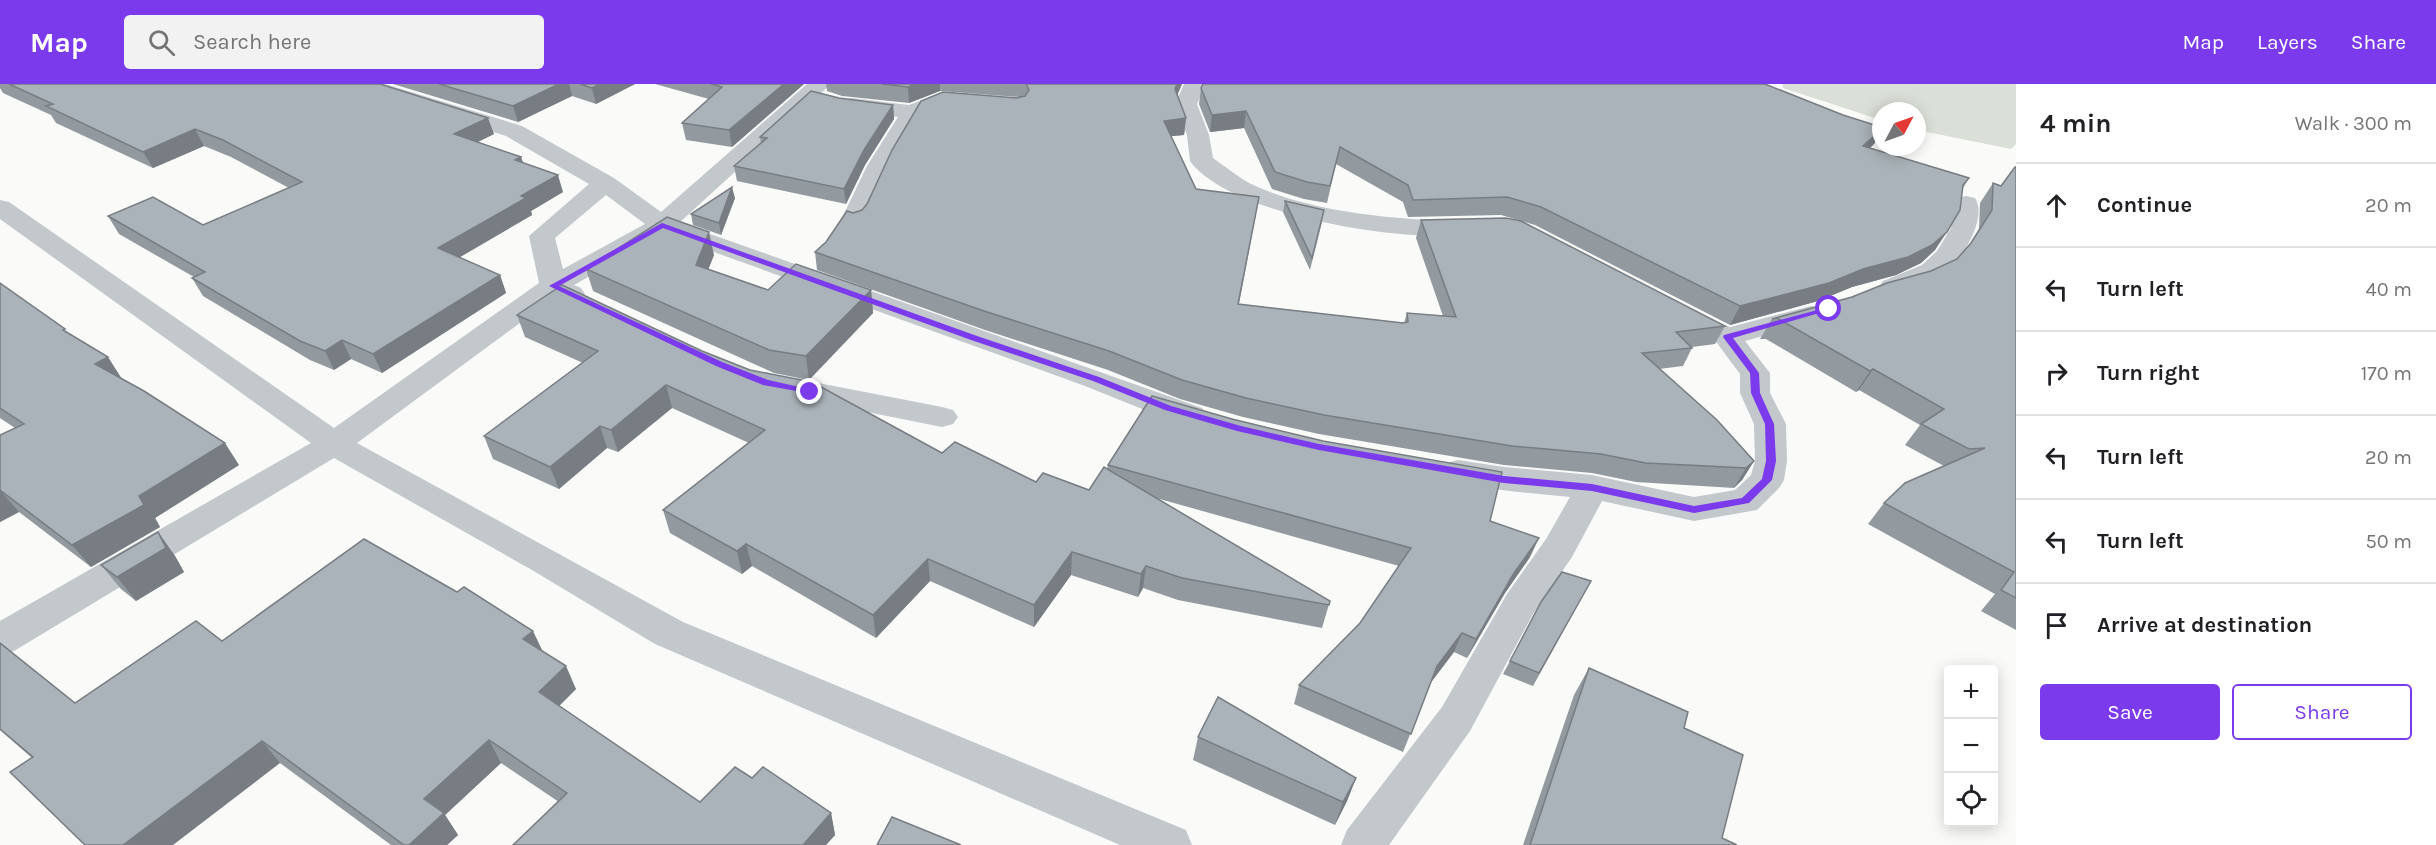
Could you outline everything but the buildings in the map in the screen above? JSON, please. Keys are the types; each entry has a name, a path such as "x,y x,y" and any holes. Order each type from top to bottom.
{"street":[{"path":"363,84 417,93 514,131 605,183 662,225 974,338 1096,379 1168,408 1220,423"},
{"path":"1196,84 1186,104 1198,135 1202,161 1244,190 1299,208 1412,228 1491,225"},
{"path":"0,640 334,444 553,286 662,225 814,89 858,106 912,112 940,99 974,101"},
{"path":"854,220 879,166 912,112"},
{"path":"553,286 542,236 605,183"},
{"path":"1874,292 1932,271 1947,256 1964,228 1966,203"},
{"path":"0,207 334,444 669,633 1170,845"},
{"path":"553,286 591,302"},
{"path":"1727,337 1837,306"},
{"path":"1435,467 1504,479 1592,487 1694,509 1745,501 1767,480 1771,461 1770,424 1755,393 1755,373 1727,337 1688,318"},
{"path":"766,383 942,417"},
{"path":"1363,845 1456,719 1520,604 1559,548 1592,487"}],"shaded area":[{"path":"1783,84 2016,84 2016,144 2011,149 1926,132 1926,102 1872,102 1872,117 1783,88"}],"route":[{"path":"810,392 766,383 719,364 553,286 662,225 974,338 1096,379 1168,408 1240,429 1319,447 1504,479 1592,487 1694,509 1745,501 1767,480 1771,461 1770,424 1755,393 1755,373 1727,337 1829,309"}]}
